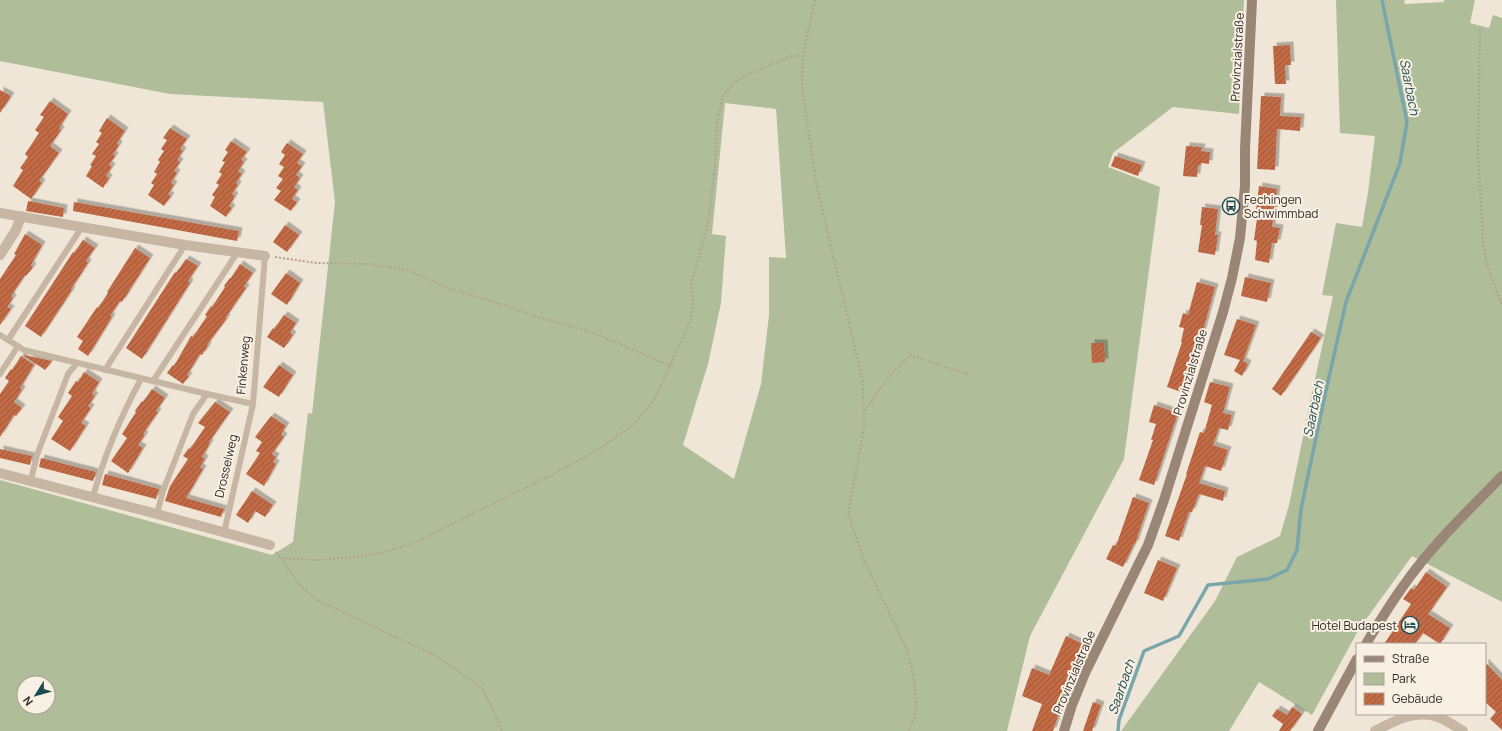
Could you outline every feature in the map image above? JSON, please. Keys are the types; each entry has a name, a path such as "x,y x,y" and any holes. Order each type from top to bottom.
{"main road":[{"name":"Provinzialstraße","path":"1064,731 1072,705 1085,673 1148,545 1164,500 1214,342 1232,278 1240,238 1245,186 1245,148 1252,0"},
{"path":"1367,643 1404,584 1425,558 1443,536 1502,476"},
{"path":"1318,731 1356,661"}],"street":[{"path":"0,213 185,245 265,256"},
{"path":"0,255 16,230 21,216"},
{"path":"0,473 31,480 270,545"},
{"path":"1375,731 1412,715"},
{"path":"1430,715 1438,717 1463,731"}],"lane":[{"path":"8,340 82,227"},
{"path":"105,370 185,245"},
{"path":"153,380 237,253"},
{"name":"Finkenweg","path":"0,335 24,350 141,379 153,380 206,394 253,404 265,256"},
{"path":"0,374 18,346"},
{"path":"31,480 37,455 68,374 77,363"},
{"path":"93,497 99,473 123,414 141,379"},
{"path":"157,514 163,491 193,414 206,394"},
{"name":"Drosselweg","path":"224,533 253,404"}],"path":[{"path":"815,0 802,55 802,87 816,183 864,382 864,427 848,514 864,560 907,650 914,678 916,702 915,716 909,731"},
{"path":"1480,29 1478,152 1483,242 1487,265 1502,305"},
{"path":"281,558 318,560 354,557 381,553 411,544 547,478 600,448 634,424 654,400 691,320 693,305 691,284 708,224 715,167 717,123 723,96 733,83 751,73 789,57 802,55"},
{"path":"265,256 316,263 370,264 407,270 448,288 498,303 537,318 585,330 671,366"},
{"path":"864,412 891,374 910,355 970,375"},
{"path":"270,545 299,584 317,600 438,657 483,689 502,731"}],"green space":[{"path":"0,0 1244,0 1239,114 1173,107 1113,153 1108,167 1160,187 1124,459 1030,636 1007,731 0,731 0,480 272,555 293,542 308,413 312,414 335,202 323,102 170,94 0,61","holes":["725,103 776,109 786,258 769,257 769,315 761,384 734,479 683,445 708,364 721,303 726,236 712,234"]},
{"path":"1336,0 1404,0 1405,4 1444,2 1444,0 1475,0 1470,23 1489,28 1493,15 1502,18 1502,602 1412,556 1359,629 1312,715 1259,682 1229,731 1121,731 1215,601 1237,557 1280,536 1289,505 1333,296 1322,295 1336,223 1362,227 1375,136 1340,133"}],"building":[{"path":"1290,45 1291,65 1285,65 1286,84 1275,84 1273,46"},
{"path":"0,90 11,96 0,113"},
{"path":"1261,96 1281,97 1280,116 1301,117 1300,131 1277,129 1275,170 1257,169"},
{"path":"50,101 68,114 59,128 61,130 50,146 59,153 39,181 42,183 31,199 13,186 23,170 20,168 28,157 25,154 39,133 35,130 44,117 40,115"},
{"path":"107,118 125,131 117,143 119,145 113,154 115,156 109,165 112,167 106,176 109,178 103,188 86,176 92,166 90,165 96,156 92,154 99,144 96,142 102,133 99,131"},
{"path":"170,128 187,139 180,149 183,151 177,160 180,162 174,171 177,173 171,183 174,185 168,194 171,196 164,206 148,195 154,185 151,183 157,174 154,172 160,162 158,160 164,151 161,149 167,140 163,138"},
{"path":"231,141 247,152 241,160 244,162 238,171 242,174 236,183 238,185 232,194 235,196 229,206 232,208 226,217 210,206 215,197 212,195 219,185 216,183 222,174 219,172 225,162 222,161 228,152 225,150"},
{"path":"287,143 303,154 297,163 302,166 296,175 300,178 294,187 298,190 292,199 297,202 291,211 274,200 281,191 276,188 283,179 278,176 284,167 279,164 285,155 281,152"},
{"path":"1186,146 1202,147 1201,151 1210,152 1209,164 1201,163 1201,165 1198,165 1197,177 1183,176"},
{"path":"1115,156 1142,165 1138,176 1111,166"},
{"path":"1259,186 1277,189 1272,227 1280,228 1277,243 1272,243 1269,263 1255,260 1257,241 1254,240 1258,211 1256,211"},
{"path":"28,201 64,208 63,217 26,211"},
{"path":"74,202 239,231 237,241 73,211"},
{"path":"1202,207 1218,209 1215,235 1218,235 1215,255 1198,252 1202,225 1200,225"},
{"path":"285,225 299,235 287,252 273,242"},
{"path":"25,234 42,245 31,265 33,267 26,276 25,275 11,296 13,298 7,307 11,309 0,325 0,279 16,255 14,254"},
{"path":"83,240 95,248 86,261 88,263 71,289 72,290 41,337 25,326 73,252 74,253"},
{"path":"135,248 150,258 122,302 120,301 110,316 112,317 88,356 78,349 83,341 77,337 108,293 107,292"},
{"path":"186,259 198,266 188,281 190,283 142,359 126,348 175,272 176,273"},
{"path":"240,264 253,273 244,286 246,288 226,317 227,318 207,345 208,346 202,355 200,354 187,375 189,376 183,384 167,373 173,365 174,366 191,336 193,337 207,316 205,315 211,306 212,307 225,287 224,286"},
{"path":"286,273 300,283 287,305 271,294"},
{"path":"1245,277 1271,283 1267,302 1241,296"},
{"path":"1197,282 1215,287 1184,393 1167,387 1182,342 1184,328 1179,327 1183,313 1188,315"},
{"path":"284,315 296,323 290,333 293,335 284,348 267,337"},
{"path":"1237,319 1256,325 1243,361 1248,364 1242,376 1234,371 1240,360 1224,355"},
{"path":"1311,332 1321,338 1281,396 1272,389"},
{"path":"1091,343 1104,343 1105,362 1092,363"},
{"path":"24,355 52,361 45,370"},
{"path":"21,356 34,365 20,388 22,390 14,402 22,408 16,416 14,415 0,437 0,394 9,381 5,378"},
{"path":"279,365 293,375 279,397 263,387"},
{"path":"84,372 99,382 92,394 95,396 88,406 91,408 81,423 86,426 70,451 51,439 63,421 58,417 72,396 68,393 76,381 78,382"},
{"path":"1210,382 1230,387 1223,413 1232,415 1228,430 1219,428 1213,445 1228,450 1221,471 1205,466 1199,483 1225,491 1223,501 1199,494 1192,512 1189,512 1179,541 1165,536 1200,432 1204,433 1212,405 1204,402"},
{"path":"152,389 165,398 156,411 158,412 143,434 145,435 138,445 143,448 128,473 111,461 127,438 122,434 136,412 135,411"},
{"path":"215,402 230,412 209,442 210,443 202,457 205,459 200,467 203,469 186,498 224,509 221,517 165,501 170,486 188,459 183,456 189,448 190,449 205,427 198,423"},
{"path":"1154,405 1178,413 1154,485 1139,480 1153,440 1151,440 1156,424 1149,422"},
{"path":"271,416 286,426 281,434 284,437 272,454 276,457 273,462 276,464 264,486 246,474 260,453 256,451 262,442 255,437"},
{"path":"0,449 32,456 30,465 0,458"},
{"path":"41,458 96,472 93,481 39,467"},
{"path":"105,474 159,489 156,499 102,485"},
{"path":"252,491 273,505 265,517 255,511 248,523 236,515"},
{"path":"1133,497 1149,503 1135,544 1123,567 1106,559 1113,545 1116,546"},
{"path":"1158,560 1177,568 1163,601 1144,593"},
{"path":"1426,572 1447,587 1428,614 1450,628 1441,643 1423,633 1416,643 1385,643 1411,604 1403,599 1411,588 1414,590"},
{"path":"1066,636 1085,645 1072,674 1053,731 1032,731 1042,704 1022,696 1032,668 1049,675"},
{"path":"1486,663 1502,680 1502,730 1490,719 1496,712 1486,703"},
{"path":"1093,702 1101,705 1092,731 1083,731"},
{"path":"1292,707 1302,714 1290,731 1279,731 1283,724 1272,716 1277,709 1287,715"}],"waterway":[{"name":"Saarbach","path":"1118,731 1119,720 1144,651 1179,636 1208,585 1268,579 1287,570 1297,550 1301,509 1346,302 1400,163 1407,122 1382,0"}],"place":[{"name":"Fechingen Schwimmbad","path":"1231,206"},
{"name":"Hotel Budapest","path":"1410,625"}]}
